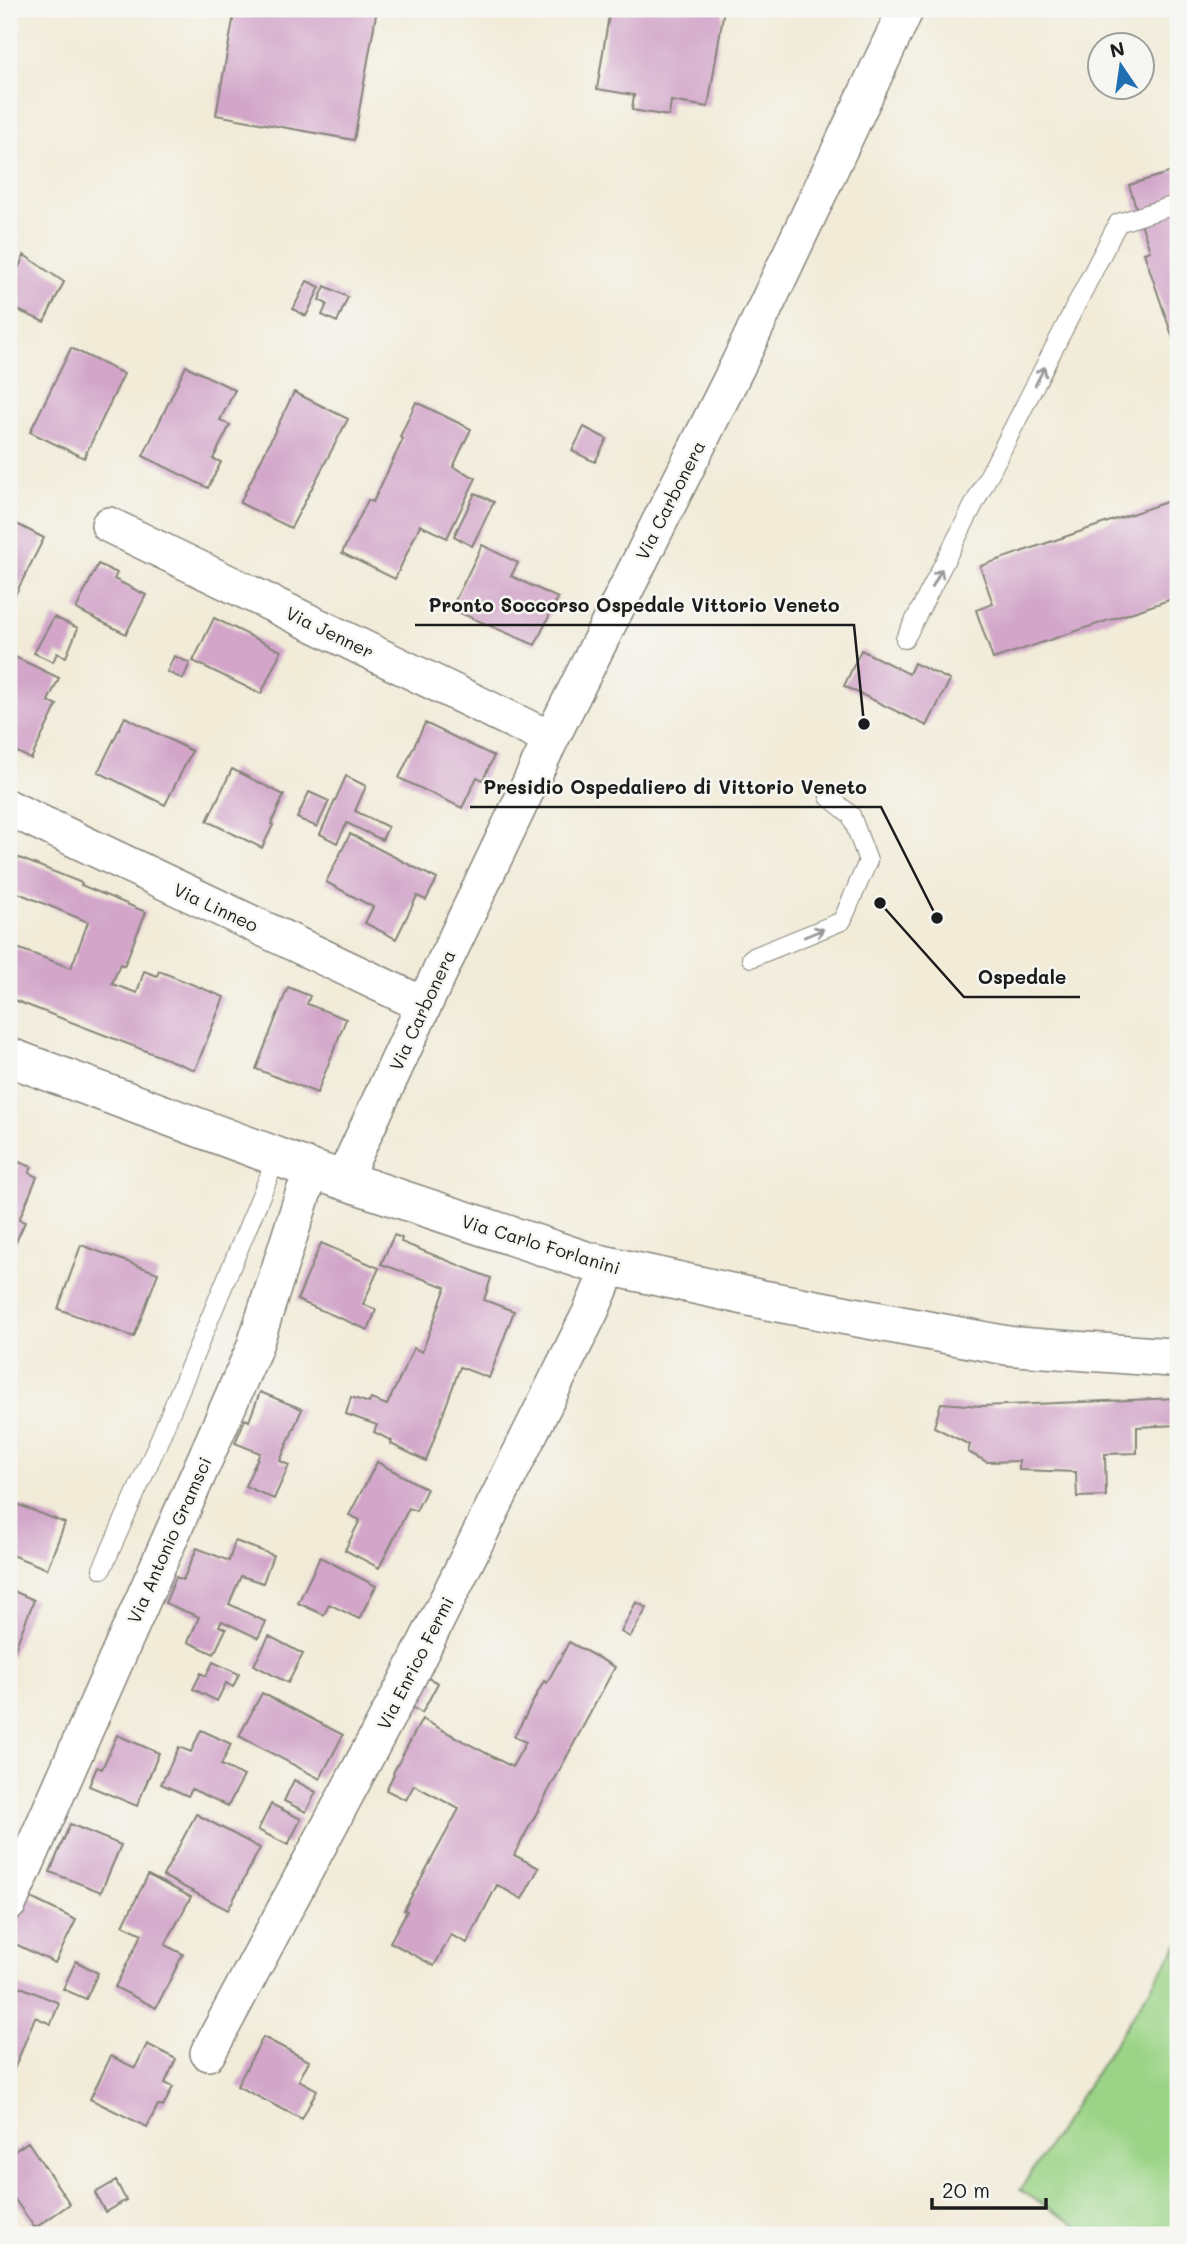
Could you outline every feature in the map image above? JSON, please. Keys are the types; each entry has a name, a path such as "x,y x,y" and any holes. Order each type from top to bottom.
{"street":[{"name":"Via Carbonera","path":"328,1175 424,1005 551,740 738,365 906,9"},
{"name":"Via Jenner","path":"109,525 551,740"},
{"name":"Via Linneo","path":"9,808 424,1005"},
{"name":"Via Carlo Forlanini","path":"9,1057 328,1175 563,1254 765,1300 1010,1346 1178,1357"},
{"name":"Via Antonio Gramsci","path":"9,1903 254,1348 303,1194 328,1175"},
{"name":"Via Enrico Fermi","path":"208,2053 405,1684 591,1311 610,1266"}],"lane":[{"path":"905,639 1118,223 1178,204"},
{"path":"751,958 842,921 868,861 851,815 829,797"},
{"path":"102,1569 278,1157"}],"green space":[{"path":"1178,1945 1178,2235 1091,2235 1020,2190"}],"building":[{"path":"235,9 377,9 354,140 216,115"},
{"path":"610,9 724,9 708,107 671,101 669,116 632,110 634,95 597,89"},
{"path":"1178,170 1178,353 1144,253 1150,251 1129,185"},
{"path":"24,255 64,282 44,322 9,306 9,291"},
{"path":"307,281 320,287 306,316 293,309"},
{"path":"325,286 348,297 337,322 322,315 327,304 319,300"},
{"path":"71,348 124,374 84,458 30,432"},
{"path":"186,366 235,390 220,420 230,425 213,459 221,462 208,488 143,456"},
{"path":"294,392 348,419 291,528 240,503"},
{"path":"416,402 471,429 453,467 476,478 447,538 420,525 395,579 342,553 368,500 373,502 403,439 400,437"},
{"path":"584,427 607,439 595,462 572,451"},
{"path":"475,493 494,502 472,546 454,536"},
{"path":"1178,498 1178,597 993,659 976,610 993,604 980,566"},
{"path":"9,520 44,538 11,603 9,602"},
{"path":"482,545 518,563 511,576 558,598 535,645 451,609"},
{"path":"98,564 117,573 114,579 146,595 126,634 76,609"},
{"path":"54,617 78,628 66,657 57,653 53,662 34,653"},
{"path":"214,618 281,651 261,694 193,661"},
{"path":"861,650 909,674 914,663 950,680 927,726 844,686"},
{"path":"174,656 190,663 183,679 167,672"},
{"path":"15,657 59,678 48,701 57,705 31,759 9,748 9,669"},
{"path":"125,717 192,751 165,805 98,772"},
{"path":"425,723 494,756 483,780 477,777 462,808 399,778"},
{"path":"232,769 284,795 262,848 207,821"},
{"path":"346,776 366,786 355,811 388,827 382,840 347,823 337,843 320,834"},
{"path":"309,792 329,801 317,827 297,818"},
{"path":"350,834 437,879 426,900 417,896 396,939 365,923 373,907 326,882"},
{"path":"9,854 146,912 124,966 120,964 112,984 137,993 144,971 157,976 159,971 224,997 195,1070 9,998 9,945 71,968 88,922 9,889"},
{"path":"288,987 310,996 307,1004 346,1019 317,1093 256,1069"},
{"path":"19,1162 32,1167 29,1173 37,1177 19,1220 25,1222 16,1242 9,1239 9,1187"},
{"path":"394,1235 402,1238 401,1242 491,1278 484,1300 514,1311 489,1378 460,1367 426,1461 391,1444 392,1441 374,1432 377,1425 346,1414 351,1397 369,1403 371,1399 387,1405 414,1348 422,1352 446,1287 381,1264"},
{"path":"321,1243 379,1268 363,1304 376,1310 368,1330 297,1300"},
{"path":"81,1245 158,1273 134,1337 58,1309"},
{"path":"260,1392 302,1409 280,1461 289,1465 274,1499 245,1486 260,1453 235,1443 245,1419 249,1421"},
{"path":"1178,1398 1178,1425 1137,1427 1137,1453 1105,1454 1106,1496 1077,1497 1076,1472 1019,1470 1019,1461 987,1462 968,1452 970,1445 934,1427 941,1403 981,1406"},
{"path":"377,1462 427,1489 416,1511 409,1508 379,1568 345,1550 360,1520 349,1515"},
{"path":"9,1501 65,1523 47,1569 9,1554"},
{"path":"235,1541 273,1555 263,1583 241,1576 229,1604 266,1622 258,1638 222,1621 219,1626 226,1629 214,1654 188,1642 199,1617 165,1603 176,1577 183,1580 197,1548 229,1561"},
{"path":"320,1557 376,1586 359,1619 329,1604 324,1615 298,1603"},
{"path":"9,1589 34,1600 12,1656 9,1655"},
{"path":"636,1602 647,1608 630,1637 621,1632"},
{"path":"269,1636 303,1654 288,1683 254,1665"},
{"path":"569,1642 615,1667 514,1855 539,1868 522,1899 497,1885 467,1943 451,1935 434,1966 390,1942 407,1911 404,1910 459,1809 414,1785 406,1800 386,1790 393,1773 422,1719 512,1767 526,1742 514,1737"},
{"path":"213,1662 239,1674 233,1687 226,1683 217,1701 193,1689 201,1673 206,1676"},
{"path":"428,1678 438,1683 422,1713 412,1707"},
{"path":"262,1693 343,1735 320,1779 239,1736"},
{"path":"201,1730 231,1744 221,1765 244,1776 228,1806 192,1789 188,1796 161,1784 179,1747 191,1752"},
{"path":"117,1735 159,1753 137,1806 89,1786 97,1767 102,1769"},
{"path":"294,1780 316,1792 306,1812 284,1801"},
{"path":"271,1804 301,1819 288,1845 258,1830"},
{"path":"196,1814 260,1848 228,1910 163,1876"},
{"path":"70,1824 121,1845 101,1892 50,1872"},
{"path":"148,1875 191,1897 165,1945 183,1954 156,2008 115,1987 142,1934 123,1925"},
{"path":"23,1894 76,1920 55,1963 9,1941 9,1925"},
{"path":"76,1961 98,1973 86,1999 63,1989"},
{"path":"9,1982 59,2003 51,2024 35,2017 13,2072 9,2070"},
{"path":"263,2037 309,2061 299,2080 317,2090 302,2119 237,2086"},
{"path":"147,2044 176,2059 165,2083 173,2087 163,2107 158,2105 147,2127 90,2099 111,2056 135,2068"},
{"path":"28,2142 70,2204 35,2228 9,2191 9,2155"},
{"path":"116,2181 126,2200 105,2212 95,2193"}],"place":[{"name":"Pronto Soccorso Ospedale Vittorio Veneto","path":"864,724"},
{"name":"Ospedale","path":"880,903"},
{"name":"Presidio Ospedaliero di Vittorio Veneto","path":"937,918"}]}
